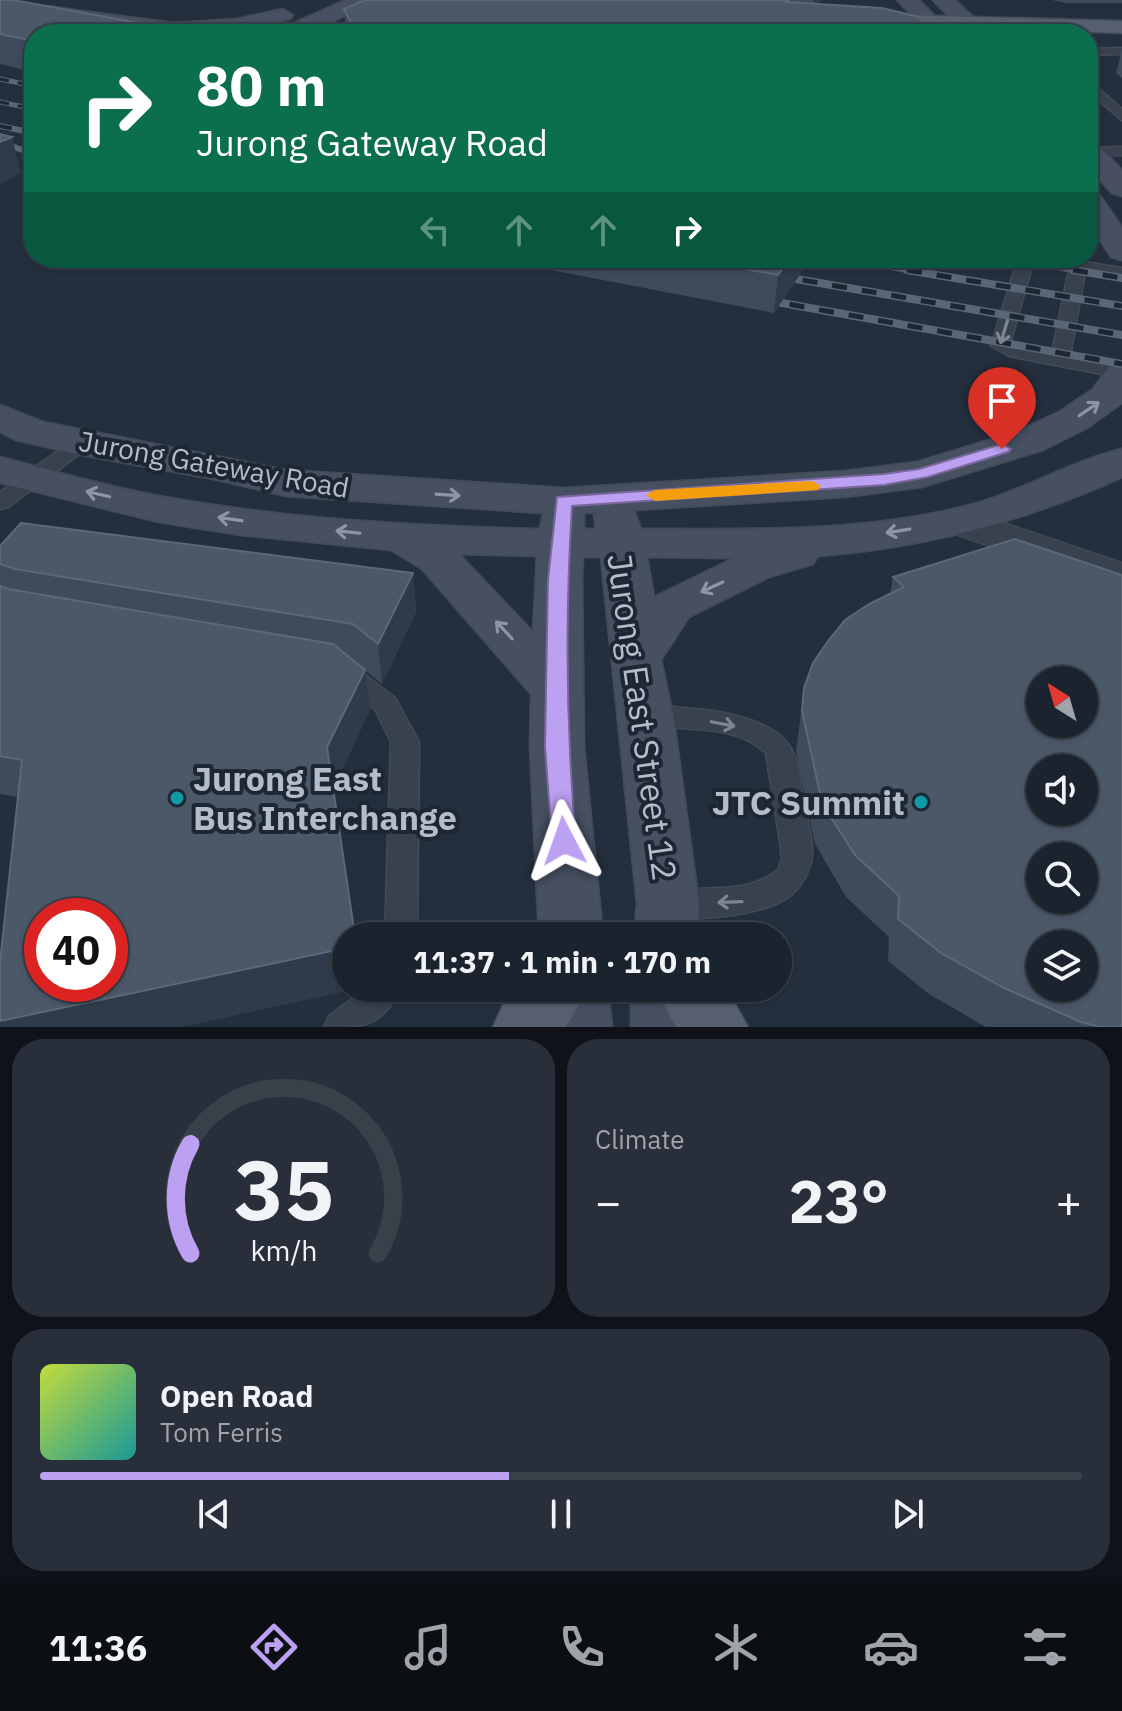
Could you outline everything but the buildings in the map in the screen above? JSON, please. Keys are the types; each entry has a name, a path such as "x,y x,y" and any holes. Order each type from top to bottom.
{"main road":[{"path":"285,24 314,0"},
{"path":"285,24 363,0"},
{"path":"0,5 139,24"},
{"path":"846,13 925,17 963,14 1056,24"},
{"path":"963,14 1037,24"},
{"path":"0,15 63,24"},
{"path":"1054,24 1122,17"},
{"path":"1098,27 1122,27"},
{"path":"1098,162 1122,187"},
{"path":"1098,214 1122,250"},
{"name":"Jurong Gateway Road","path":"616,521 922,474 1029,441 1073,420 1107,397 1122,374"},
{"name":"Jurong Gateway Road","path":"0,417 30,431 286,483 562,522"},
{"path":"1029,441 1039,459 1059,470 1106,468"},
{"name":"Jurong Gateway Road","path":"10,484 164,509 401,537 562,522 616,521 838,541 975,517 1106,468"},
{"path":"884,480 918,481 975,517"},
{"name":"Jurong East Street 12","path":"616,521 628,578 667,920"},
{"name":"Jurong East Street 12","path":"562,522 557,747 570,922"},
{"path":"401,537 438,559 556,688"},
{"path":"641,688 672,606 753,567 838,541"},
{"path":"527,1027 545,1002"},
{"path":"576,1002 578,1027"},
{"path":"664,1002 665,1027"},
{"path":"697,1002 714,1027"}],"street":[{"path":"975,517 1122,551"},
{"path":"975,517 1122,578"}],"lane":[{"path":"1098,52 1122,51"},
{"path":"1098,62 1122,62"},
{"path":"1098,93 1122,116"},
{"path":"1098,152 1122,151"},
{"path":"1023,268 1000,346 1009,351 1122,374"},
{"path":"1060,360 1078,268"},
{"path":"1091,268 1122,273"},
{"path":"10,484 82,443"},
{"path":"317,668 348,673 386,705 405,742 401,922"},
{"path":"641,688 712,722 752,730 775,744 783,764 796,865 785,883 747,902 667,920"},
{"path":"341,1027 374,1002"}],"railway":[{"path":"0,79 24,84"},
{"path":"0,102 24,107"},
{"path":"0,126 24,131"},
{"path":"0,142 24,150"},
{"path":"896,268 919,272"},
{"path":"1062,268 1081,271"},
{"path":"907,270 1122,306"},
{"path":"1073,270 1081,271"},
{"path":"1081,271 1122,278"},
{"path":"1081,271 1085,272"},
{"path":"773,275 1122,335"},
{"path":"760,299 1122,364"}],"slow traffic":[{"path":"655,495 812,486"}],"place":[{"name":"Jurong East Bus Interchange","path":"177,798"},
{"name":"JTC Summit","path":"921,802"}],"route":[{"path":"564,841 556,688 558,580 564,501 884,480 922,474 1002,449"}]}
